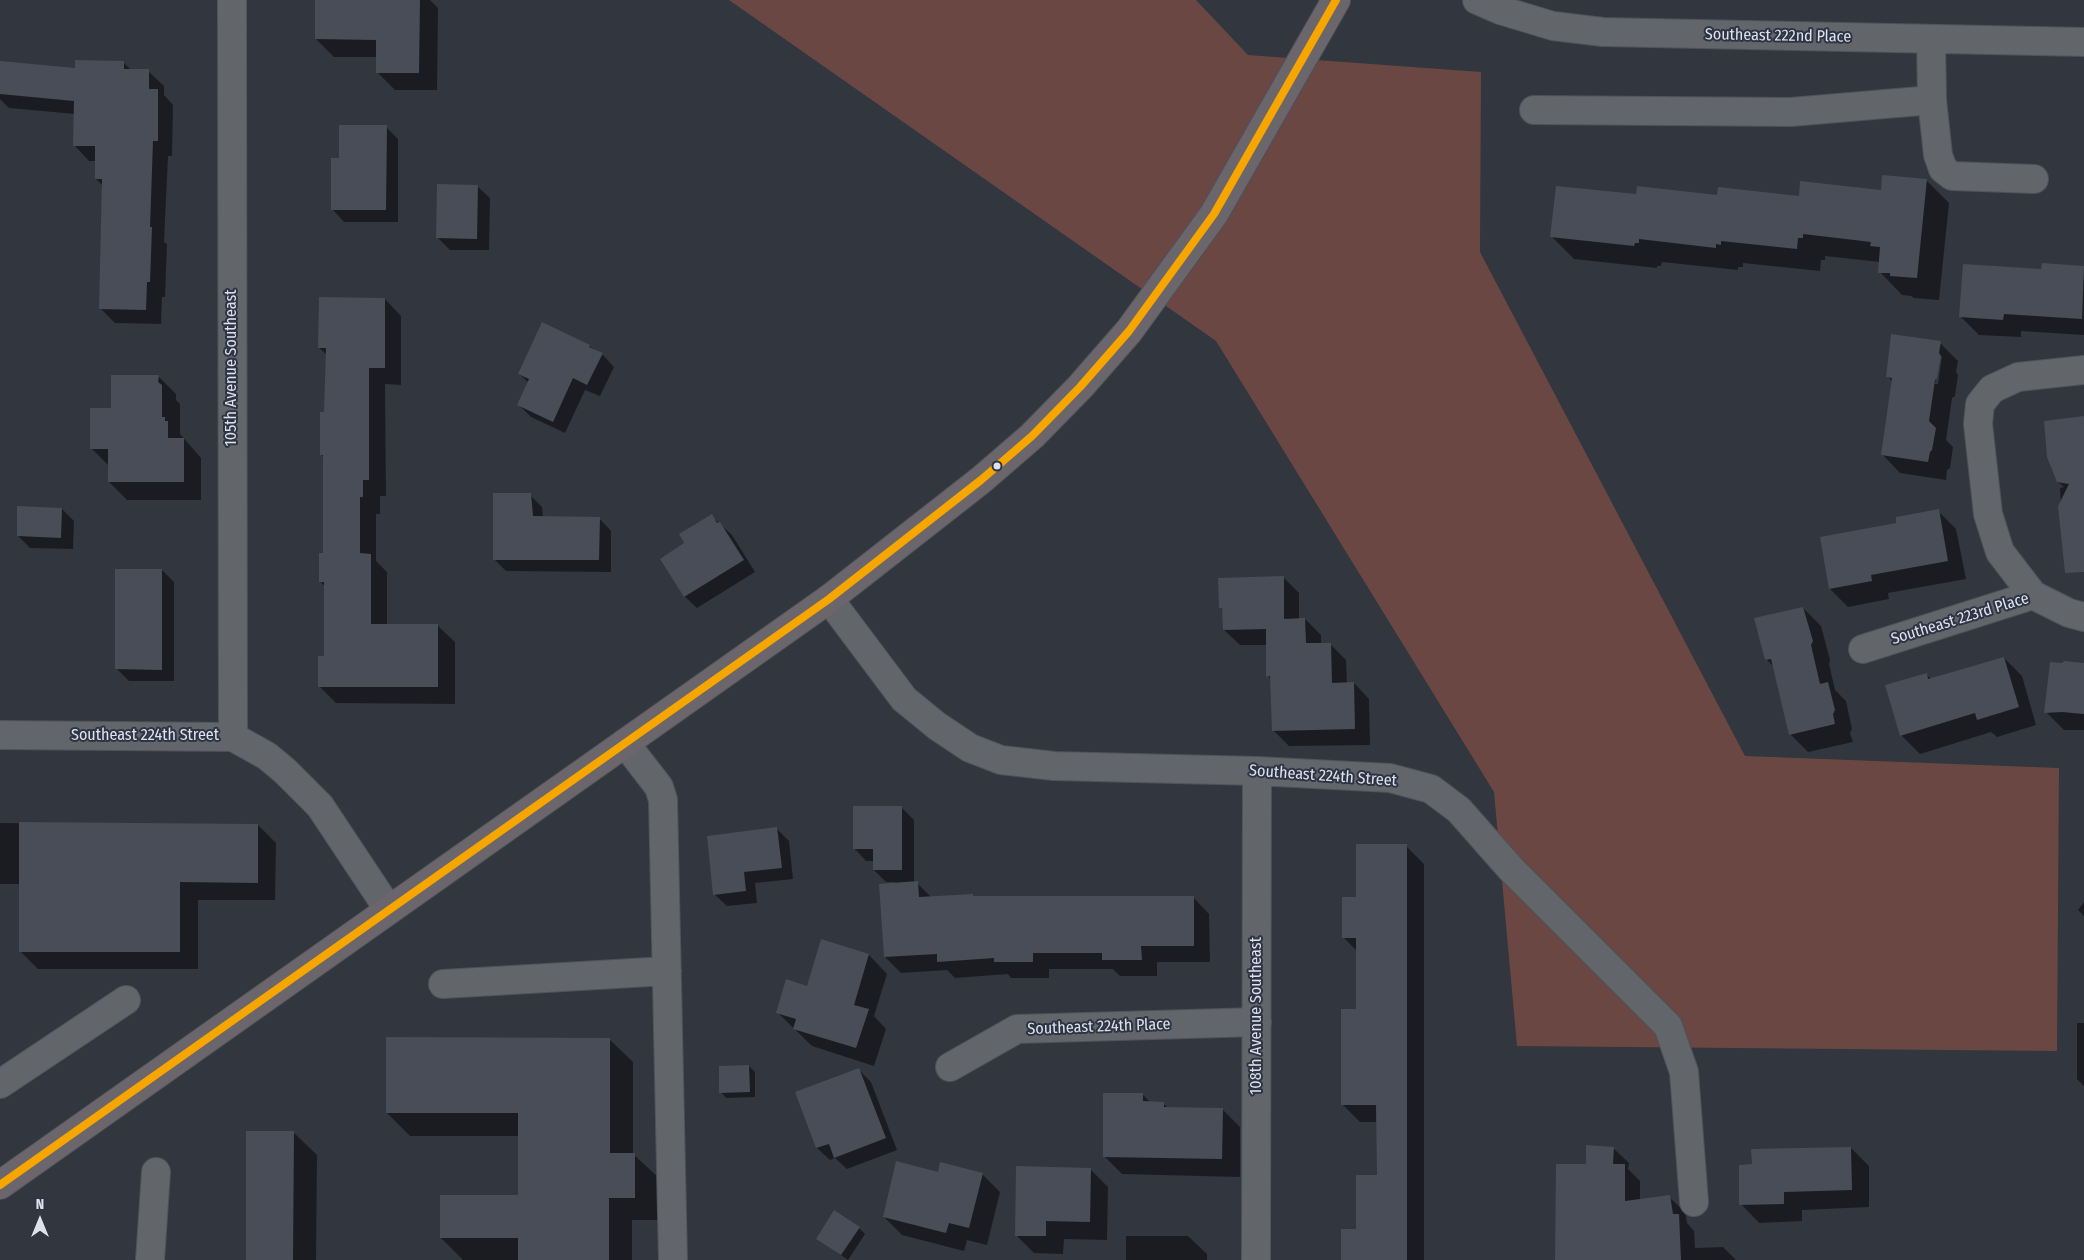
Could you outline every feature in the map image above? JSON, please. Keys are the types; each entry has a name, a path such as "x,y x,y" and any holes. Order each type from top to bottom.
{"main road":[{"path":"0,1185 829,599 982,480 1032,436 1080,387 1129,331 1214,214 1336,0"}],"street":[{"name":"105th Avenue Southeast","path":"232,0 233,737"},
{"name":"Southeast 222nd Place","path":"1477,0 1500,10 1553,26 1603,32 2084,42"},
{"path":"1931,39 1932,100 1938,156 1943,169 1952,176 2034,179"},
{"path":"1534,110 1791,112 1932,100"},
{"path":"2033,595 2000,552 1988,514 1978,424 1980,404 1992,388 2018,377 2084,370"},
{"name":"Southeast 223rd Place","path":"1863,649 2033,595 2069,613 2084,617"},
{"name":"Southeast 224th Street","path":"829,599 904,699 937,726 970,748 1001,760 1054,766 1257,771 1390,778 1431,789 1459,810 1511,869 1668,1026 1684,1072 1694,1202"},
{"name":"Southeast 224th Street","path":"0,735 233,737 267,756 320,806 389,910"},
{"path":"625,743 659,787 663,800 673,1260"},
{"name":"108th Avenue Southeast","path":"1256,1260 1257,771"},
{"path":"443,984 667,971"},
{"path":"0,1084 126,1000"},
{"name":"Southeast 224th Place","path":"950,1067 1017,1029 1257,1022"},
{"path":"150,1260 156,1172"}],"shaded area":[{"path":"729,0 1196,0 1248,55 1481,72 1480,252 1745,756 2059,768 2057,1051 1517,1046 1494,792 1216,341"}],"building":[{"path":"315,0 420,0 419,73 376,73 376,40 315,39"},
{"path":"75,60 124,61 124,69 149,69 149,89 158,89 158,141 153,141 150,282 147,282 146,310 99,309 102,179 95,179 95,146 73,146 74,101 0,94 0,61 75,68"},
{"path":"339,125 387,125 386,210 331,210 331,158 339,158"},
{"path":"1882,175 1927,179 1917,278 1890,276 1890,273 1878,273 1880,247 1870,246 1871,242 1803,234 1803,238 1798,238 1797,249 1721,241 1721,245 1716,244 1716,248 1639,239 1639,243 1635,243 1634,246 1550,237 1556,186 1636,194 1637,186 1717,195 1718,187 1799,196 1800,181 1881,190"},
{"path":"437,184 478,185 477,239 436,238"},
{"path":"2042,263 2084,266 2082,319 2004,314 2003,320 1959,317 1963,264 2041,269"},
{"path":"319,297 385,298 385,368 369,368 369,480 363,480 363,497 360,497 360,553 371,554 371,624 438,624 438,687 318,687 318,656 324,656 324,582 319,582 319,553 323,553 323,455 320,455 320,412 324,412 326,348 318,348"},
{"path":"542,322 603,353 587,385 573,378 553,422 517,405 529,379 518,374"},
{"path":"1891,334 1941,341 1939,353 1941,356 1935,380 1929,421 1936,428 1928,462 1881,455 1892,378 1886,377"},
{"path":"111,375 159,375 158,382 162,385 162,417 165,417 165,421 168,421 168,438 184,438 184,482 108,482 108,449 90,449 90,408 111,408"},
{"path":"2084,416 2084,572 2065,573 2058,506 2069,484 2057,482 2047,457 2044,421"},
{"path":"493,493 531,493 533,516 600,517 599,560 493,560"},
{"path":"17,506 62,508 61,538 17,536"},
{"path":"1939,509 1948,561 1871,575 1872,581 1829,589 1820,537 1896,523 1896,517"},
{"path":"712,514 717,523 720,522 744,560 684,597 660,559 684,543 679,534"},
{"path":"115,569 162,569 162,670 115,669"},
{"path":"1284,576 1284,619 1305,618 1306,643 1331,643 1332,683 1354,682 1355,729 1272,731 1270,676 1266,677 1266,629 1223,630 1222,608 1219,608 1218,578"},
{"path":"1803,607 1813,641 1811,645 1820,684 1828,682 1835,710 1833,714 1835,724 1789,735 1771,659 1765,660 1754,618"},
{"path":"2004,657 2019,707 1977,720 1975,713 1900,736 1885,685 1927,673 1928,679"},
{"path":"2064,661 2084,663 2084,714 2044,713 2050,662 2062,663"},
{"path":"853,806 902,806 902,870 873,870 873,849 853,849"},
{"path":"19,822 258,824 258,883 180,882 180,952 19,952"},
{"path":"777,827 782,868 744,872 746,891 713,895 707,836"},
{"path":"1356,844 1407,844 1407,1260 1341,1260 1341,1229 1356,1229 1356,1175 1377,1175 1376,1105 1341,1105 1341,1009 1356,1009 1356,938 1342,938 1342,897 1356,897"},
{"path":"918,881 919,897 973,894 973,896 1194,896 1194,946 1141,946 1142,960 1102,960 1102,953 1033,953 1033,962 994,962 994,958 937,962 937,954 884,957 879,884"},
{"path":"821,939 869,954 854,1005 869,1009 856,1048 793,1029 796,1019 776,1013 786,979 807,986"},
{"path":"386,1037 610,1038 610,1153 635,1153 635,1198 609,1198 609,1260 518,1260 518,1238 440,1238 440,1195 518,1195 518,1113 386,1113"},
{"path":"749,1065 750,1092 719,1093 719,1066"},
{"path":"859,1068 886,1138 834,1158 829,1144 816,1148 795,1092"},
{"path":"1103,1093 1143,1093 1143,1101 1164,1102 1164,1107 1223,1108 1222,1159 1103,1157"},
{"path":"246,1131 294,1131 293,1260 246,1260"},
{"path":"1586,1145 1614,1147 1613,1164 1625,1164 1625,1201 1670,1195 1673,1214 1679,1214 1681,1260 1555,1260 1556,1164 1586,1164"},
{"path":"1851,1147 1852,1190 1784,1192 1784,1204 1739,1205 1739,1165 1752,1164 1751,1149"},
{"path":"896,1161 938,1172 940,1162 983,1173 969,1228 949,1223 946,1233 883,1217"},
{"path":"1016,1166 1091,1168 1090,1222 1046,1221 1046,1236 1015,1236"},
{"path":"834,1210 860,1227 841,1255 816,1239"}],"transit line":[{"path":"0,1185 829,599 981,480 1032,436 1080,387 1129,331 1214,214 1336,0"}]}
